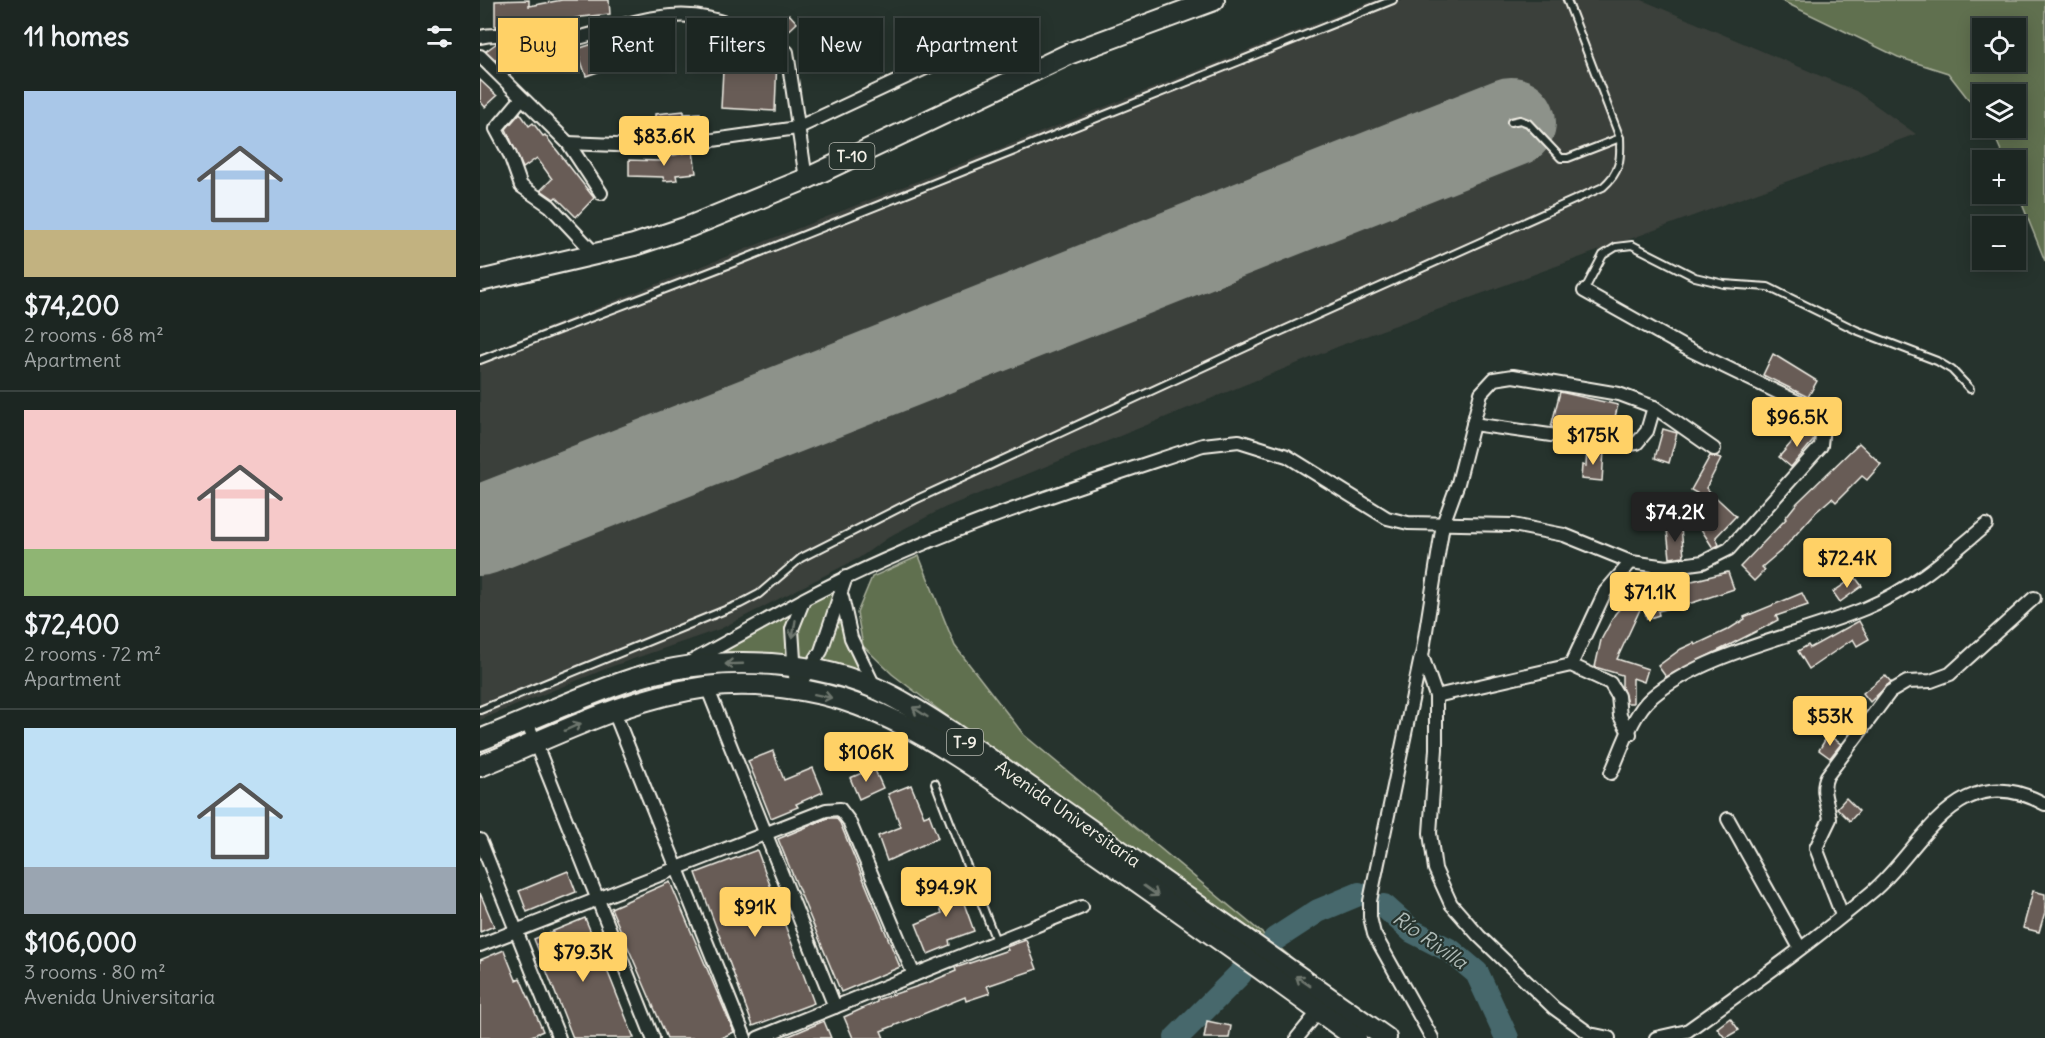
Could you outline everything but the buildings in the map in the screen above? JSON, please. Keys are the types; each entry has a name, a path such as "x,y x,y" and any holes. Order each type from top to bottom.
{"highway":[{"name":"T-10","path":"480,281 596,255 691,226 806,178 1071,53 1214,0"},
{"name":"Avenida Universitaria","path":"480,740 634,679 680,668 740,664 802,669 875,688 907,704 951,732 1324,1005"},
{"name":"Avenida Universitaria","path":"480,766 613,709 707,687 762,686 796,690 857,704 929,740 994,781 1231,947 1324,1005 1386,1038"},
{"name":"T-9","path":"1324,1005 1356,1038"}],"street":[{"path":"480,37 507,34 552,42 646,19 684,14 717,18 788,52 797,128 806,178"},
{"path":"480,56 568,143 602,193"},
{"path":"568,143 664,147 797,128 918,72"},
{"path":"522,98 496,129 510,155 521,186 550,206 596,255"},
{"path":"680,668 846,577 939,536 1203,445 1239,441 1287,456 1387,518 1408,523 1513,525 1564,535 1630,562 1667,567 1703,562 1729,549 1821,446 1823,426 1810,408 1684,346 1584,291"},
{"path":"1432,1038 1374,934 1370,917 1370,901 1422,656 1443,524 1458,483 1481,393 1494,379 1513,376 1619,394 1654,407 1714,449"},
{"path":"1473,424 1621,445 1637,443 1647,431 1654,407"},
{"path":"1611,773 1650,698 1700,667 1867,608 1909,585 1937,566 1986,525"},
{"path":"1571,665 1605,592 1630,562"},
{"path":"796,690 802,669 828,636 846,577"},
{"path":"841,592 851,638 875,688"},
{"path":"1842,915 1816,848 1830,819 1823,784 1827,776 1890,692 1907,682 1931,681 1950,674 2034,598"},
{"path":"802,669 792,629 804,599"},
{"path":"1422,656 1436,696 1436,749 1430,832 1435,868 1451,904 1479,936 1554,1008 1590,1034 1609,1038"},
{"path":"1436,696 1571,665 1610,683 1618,696 1620,716 1630,734"},
{"path":"707,687 836,1007"},
{"path":"613,709 745,1038"},
{"path":"527,722 653,1038"},
{"path":"1656,1038 1687,1031 1875,890 1942,817 1966,798 1995,789 2031,797 2045,804"},
{"path":"480,945 764,833 826,810 840,809 849,821 914,975"},
{"path":"1728,819 1800,948"},
{"path":"480,840 559,1038"},
{"path":"758,1038 1082,907"},
{"path":"1297,1038 1324,1005"}],"lane":[{"path":"480,360 751,256 1393,0"},
{"path":"480,710 741,604 759,594 801,558 915,500 1266,338 1603,187 1615,177 1621,161 1620,138 1567,0"},
{"path":"1511,122 1520,120 1528,123 1561,158 1568,158 1620,138"},
{"path":"1584,291 1603,255 1616,247 1632,245 1695,277 1724,284 1768,287 1856,330 1937,361 1952,370 1970,389"},
{"path":"935,783 996,942"}],"shaded area":[{"path":"1375,0 1642,0 1856,91 1916,134 1347,343 944,508 892,535 859,558 720,629 613,666 480,720 480,354"}],"green space":[{"path":"1780,0 2045,0 2045,261 2022,204 2026,204 2026,150 2001,150 1995,138 2026,138 2026,84 1972,84 1972,104 1948,73 1898,57"},
{"path":"919,556 955,646 1024,735 1292,958 956,723 892,674 863,646 857,613 872,577"},
{"path":"846,577 841,592 875,688 844,677 680,667"}],"waterway":[{"name":"Río Rivilla","path":"1275,939 1318,911 1359,894"},
{"name":"Río Rivilla","path":"1384,906 1412,931 1451,951 1477,973 1507,1038"},
{"name":"Río Rivilla","path":"1176,1038 1240,974"}],"runway":[{"path":"480,531 1511,122"}]}
